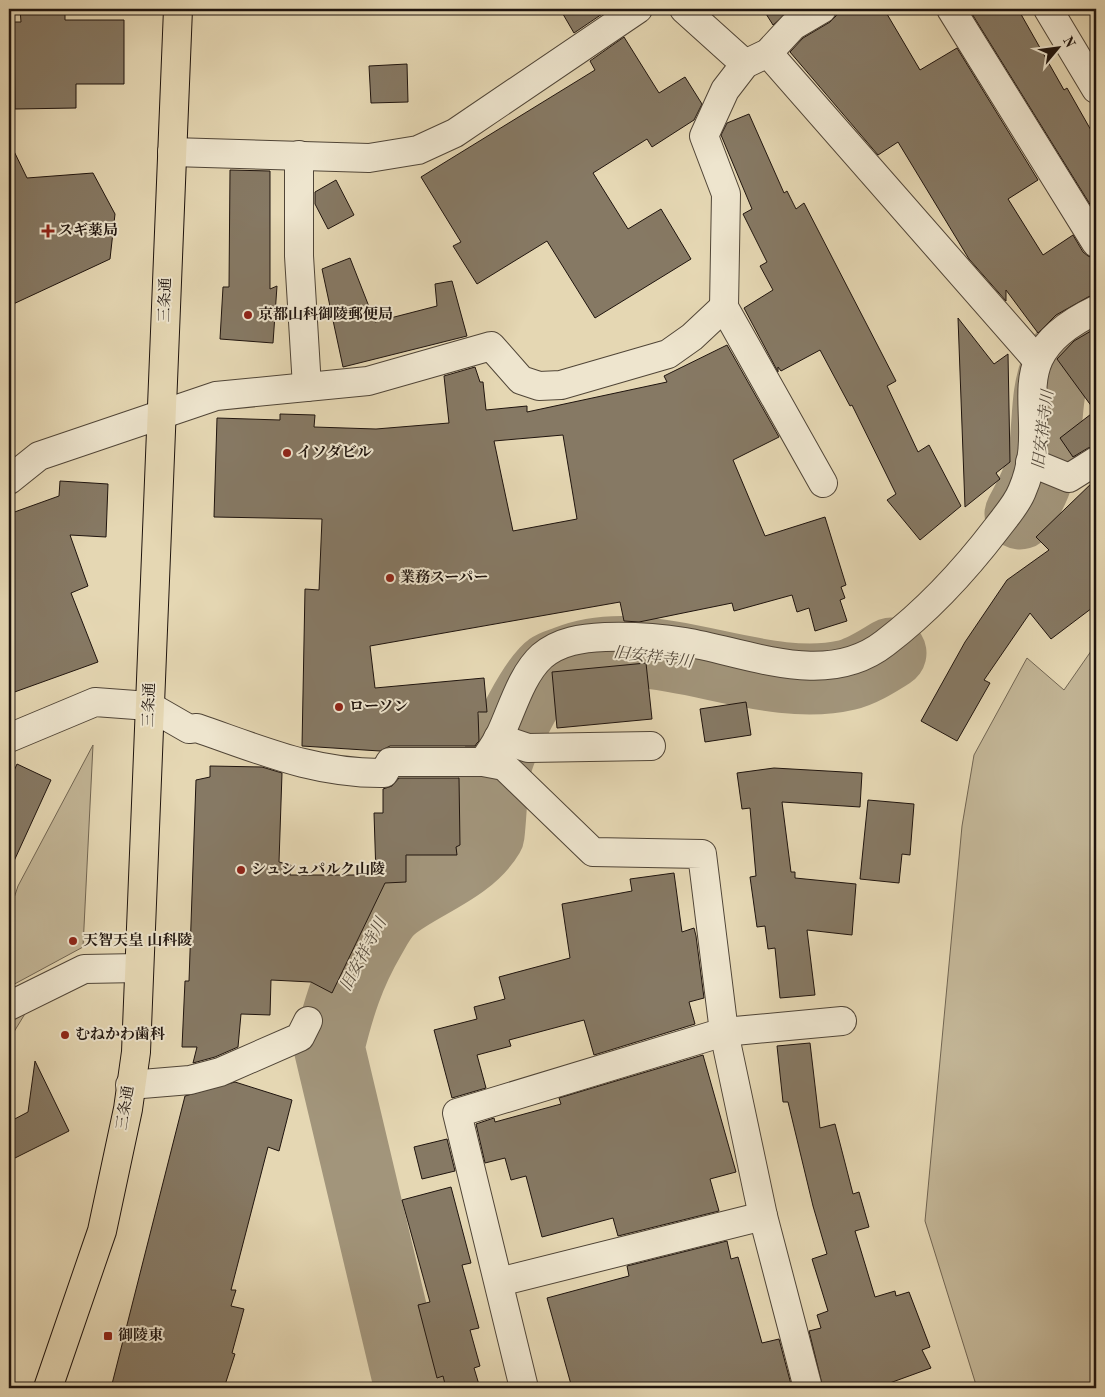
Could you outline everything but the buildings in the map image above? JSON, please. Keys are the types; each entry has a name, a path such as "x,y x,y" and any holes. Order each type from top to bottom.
{"main road":[{"name":"三条通","path":"48,1388 102,1231 136,1052 178,9"}],"street":[{"path":"172,152 369,158 418,150 455,133 638,9"},
{"path":"684,9 757,59 1037,360"},
{"path":"822,9 793,26 725,90 704,136 726,194 724,307 823,483"},
{"path":"951,9 1096,244"},
{"path":"1048,9 1096,89"},
{"path":"299,156 299,256 308,387"},
{"path":"9,480 39,456 216,396 368,381 491,346 520,380 539,386 561,385 668,354 692,337 724,307"},
{"path":"499,752 532,667 541,657 555,648 581,638 625,636 685,642 778,663 797,665 848,662 872,652 932,601 989,539 1021,493 1038,465 1032,402 1037,360 1056,336 1077,320 1096,310"},
{"path":"1038,465 1069,478 1096,460"},
{"path":"9,738 95,702 150,706 189,729 197,728 304,765 361,773 384,773 390,762 528,748 652,746"},
{"path":"499,752 593,852 702,854 724,1032 763,1216 808,1388"},
{"path":"9,1006 84,969 139,968"},
{"path":"130,1084 190,1080 220,1072 300,1037 308,1021"},
{"path":"524,1388 457,1113 724,1032 842,1021"},
{"path":"499,1282 763,1216"}],"shaded area":[{"path":"1096,644 1096,1388 977,1388 925,1221 962,826 974,755 1027,658 1064,690"},
{"path":"93,745 83,947 9,987 9,913 18,886"},
{"path":"34,999 9,1040 9,1012"}],"waterway":[{"name":"旧安祥寺川","path":"1020,514 1041,469 1049,399 1057,367 1065,353 1078,341 1096,330"},
{"name":"旧安祥寺川","path":"410,1388 329,1047 350,977 380,921 388,910 404,898 444,875 470,857 489,835 494,778 501,751 528,697 543,674 552,667 567,661 600,653 634,652 669,656 778,677 813,679 847,675 891,653"}],"place":[{"name":"スギ薬局","path":"48,231"},
{"name":"京都山科御陵郵便局","path":"248,315"},
{"name":"イソダビル","path":"287,453"},
{"name":"業務スーパー","path":"390,578"},
{"name":"ローソン","path":"339,707"},
{"name":"シュシュパルク山陵","path":"241,870"},
{"name":"天智天皇 山科陵","path":"73,941"},
{"name":"むねかわ歯科","path":"65,1035"},
{"name":"御陵東","path":"108,1336"}]}
